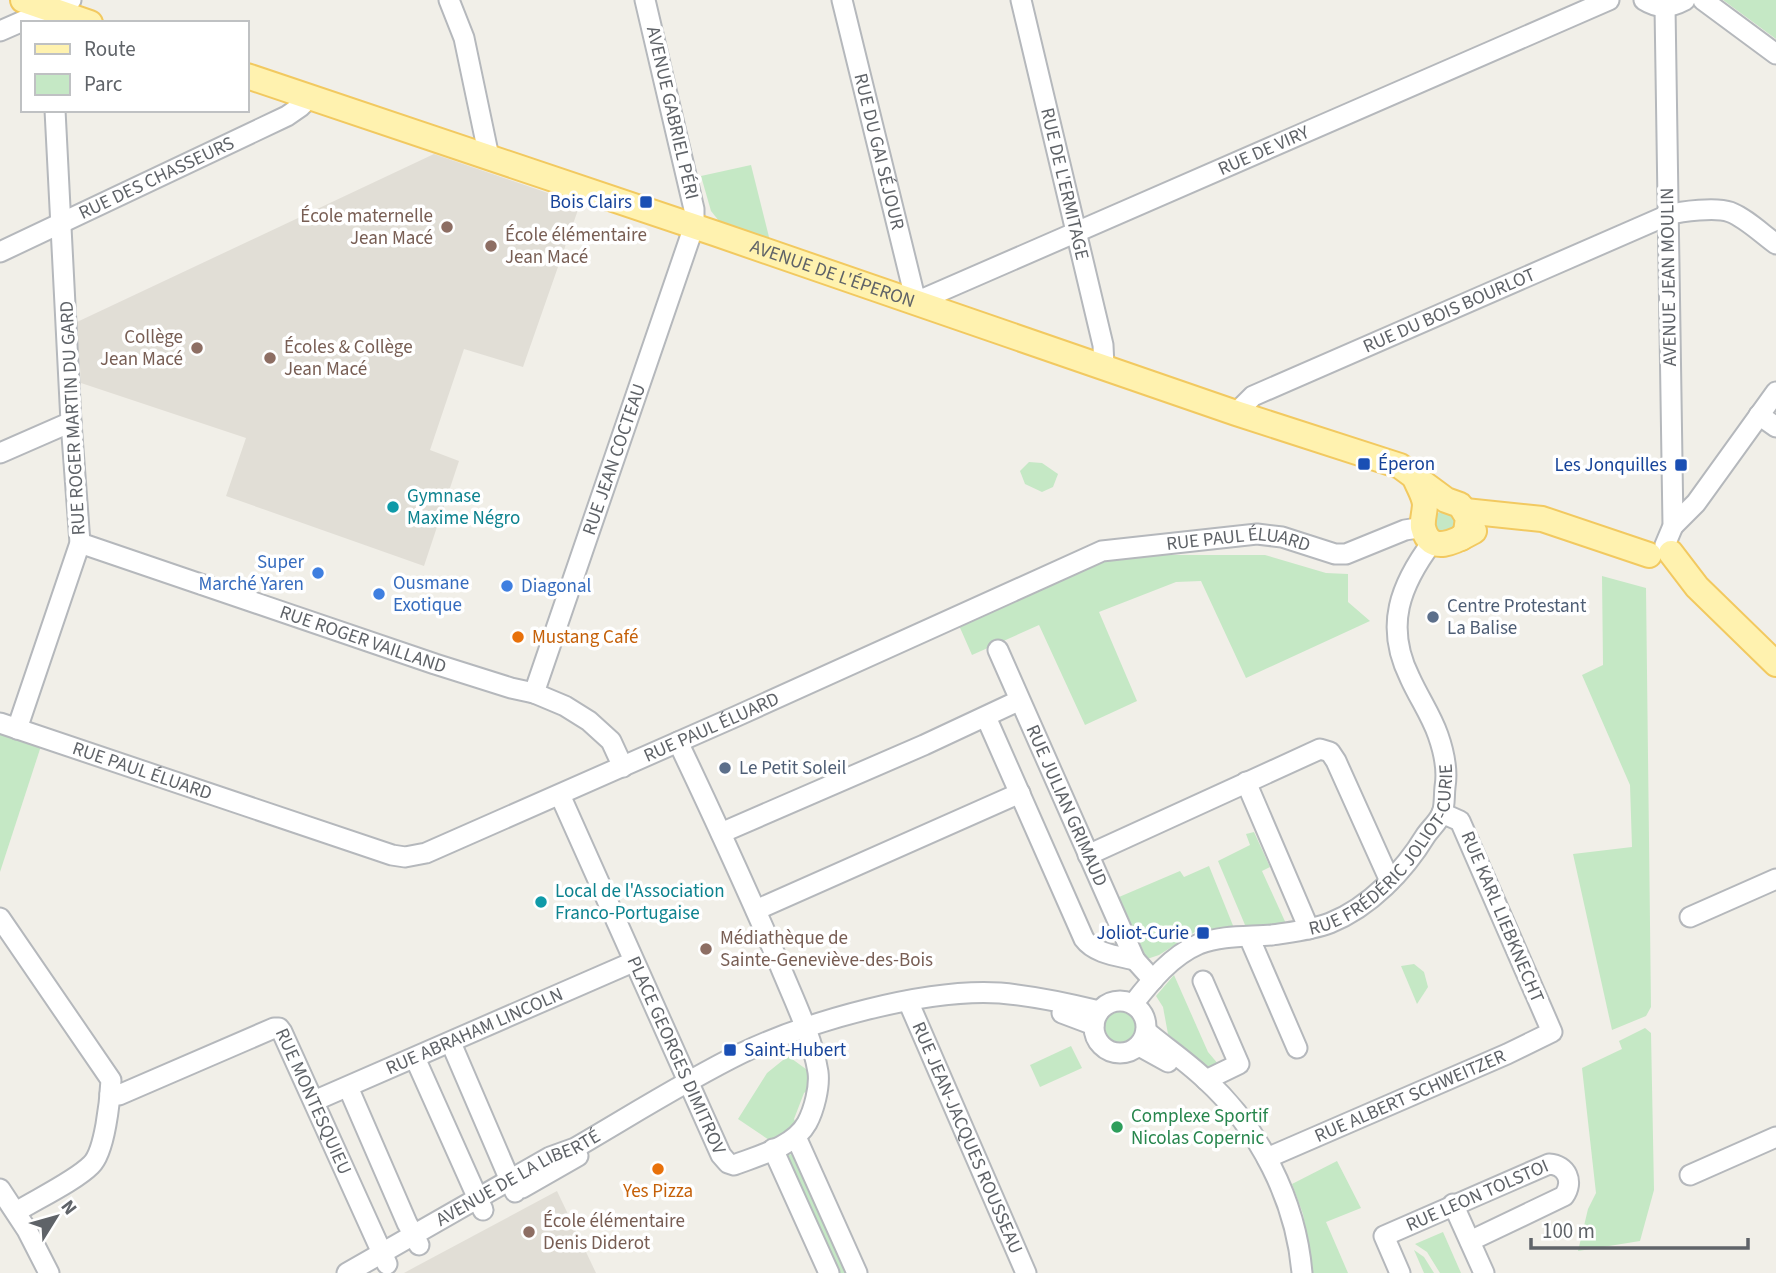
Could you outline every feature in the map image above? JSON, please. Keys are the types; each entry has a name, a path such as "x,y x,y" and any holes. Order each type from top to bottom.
{"main road":[{"path":"23,0 84,21"},
{"name":"AVENUE DE L'ÉPERON","path":"248,76 694,226 1236,413 1400,466 1455,505 1506,516 1542,519 1664,549 1698,587 1776,664"},
{"path":"1415,478 1425,502 1427,527 1448,545 1506,516"},
{"path":"1427,527 1433,503 1455,505 1468,525 1461,538"}],"street":[{"path":"450,0 464,38 489,157"},
{"name":"AVENUE GABRIEL PÉRI","path":"645,0 694,209 694,226"},
{"name":"RUE DU GAI SÉJOUR","path":"842,0 916,302"},
{"name":"RUE DE L'ERMITAGE","path":"1021,0 1103,345 1104,367"},
{"name":"RUE DE VIRY","path":"916,302 1609,0"},
{"path":"1644,0 1665,7 1685,0"},
{"path":"1703,0 1776,54"},
{"name":"AVENUE JEAN MOULIN","path":"1664,549 1668,215 1665,7"},
{"path":"28,21 57,11"},
{"path":"0,31 21,24"},
{"name":"RUE DES CHASSEURS","path":"0,251 287,116 309,97"},
{"name":"RUE ROGER MARTIN DU GARD","path":"9,726 80,543 55,112"},
{"name":"RUE DU BOIS BOURLOT","path":"1236,413 1253,396 1679,211 1726,211 1736,215 1776,244"},
{"name":"RUE JEAN COCTEAU","path":"534,693 694,226"},
{"path":"1664,549 1776,392"},
{"path":"1759,415 1776,427"},
{"path":"0,453 71,422"},
{"name":"RUE PAUL ÉLUARD","path":"9,726 381,852 405,857 426,853 1102,551 1257,534 1282,537 1335,554 1346,554 1405,530 1427,527"},
{"name":"RUE FRÉDÉRIC JOLIOT-CURIE","path":"1133,1004 1174,958 1199,944 1218,939 1309,929 1331,922 1349,912 1390,881 1451,817 1444,753 1431,715 1408,676 1398,644 1396,624 1403,589 1427,527"},
{"name":"RUE ROGER VAILLAND","path":"80,543 435,664 534,693 589,720 611,741 624,766"},
{"name":"RUE JULIAN GRIMAUD","path":"998,650 1018,701 1135,960 1153,980"},
{"path":"721,834 1018,701"},
{"name":"RUE JULIAN GRIMAUD","path":"986,717 1084,939 1089,946 1096,949 1135,960"},
{"path":"678,742 756,910 806,1028 818,1075 808,1121 796,1137 857,1273"},
{"path":"1088,855 1320,749 1330,752 1390,881"},
{"path":"1246,782 1309,929"},
{"path":"756,910 1020,793"},
{"name":"PLACE GEORGES DIMITROV","path":"560,794 721,1155 734,1165 796,1137"},
{"name":"RUE KARL LIEBKNECHT","path":"1451,817 1552,1032"},
{"path":"1690,916 1776,879"},
{"path":"0,918 111,1080 97,1157 91,1165 16,1212"},
{"path":"1249,937 1297,1048"},
{"name":"RUE ABRAHAM LINCOLN","path":"314,1101 633,961"},
{"path":"1203,981 1238,1064 1206,1080"},
{"name":"AVENUE DE LA LIBERTÉ","path":"347,1273 380,1264 512,1186 550,1157 566,1158 688,1082 744,1052 806,1028 953,995 999,993 1066,1003 1097,1018 1111,1002 1133,1004"},
{"path":"1097,1018 1097,1040 1108,1051 1124,1053 1142,1038 1144,1016 1133,1004"},
{"name":"RUE JEAN-JACQUES ROUSSEAU","path":"910,1006 1026,1273"},
{"name":"RUE MONTESQUIEU","path":"110,1094 119,1095 279,1028 314,1101 380,1264"},
{"name":"RUE ALBERT SCHWEITZER","path":"1267,1158 1552,1032"},
{"path":"1142,1038 1206,1080 1242,1119 1267,1158 1292,1218 1302,1273"},
{"path":"1142,1038 1217,1105 1257,1162 1279,1214 1290,1273"},
{"path":"451,1042 512,1186"},
{"path":"415,1058 480,1204"},
{"name":"RUE MONTESQUIEU","path":"348,1087 417,1241"},
{"path":"1690,1175 1776,1137"},
{"path":"773,1149 829,1273"},
{"name":"RUE LEON TOLSTOI","path":"1400,1273 1384,1236 1549,1164 1557,1164 1564,1170 1569,1181 1569,1188 1564,1196 1470,1241"},
{"path":"0,1189 16,1212 49,1273"},
{"path":"1454,1204 1484,1273"}],"shaded area":[{"name":"Écoles & Collège Jean Macé","path":"434,154 580,204 523,367 464,349 430,450 459,461 424,566 226,496 246,438 81,383 77,322"},
{"name":"École élémentaire Denis Diderot","path":"557,1191 596,1273 404,1273 415,1267"}],"green space":[{"path":"1723,0 1776,0 1776,39"},
{"path":"751,165 770,241 719,221 711,211 701,176"},
{"path":"1029,462 1042,463 1058,474 1053,487 1042,492 1025,484 1020,471"},
{"path":"1448,510 1460,525 1443,535 1436,529 1435,517 1440,511"},
{"path":"1103,555 1265,555 1326,573 1348,574 1348,602 1370,621 1246,678 1201,581 1176,582 1099,612 1137,701 1085,725 1039,625 972,655 957,621"},
{"path":"1602,576 1646,588 1651,1007 1646,1016 1612,1030 1573,854 1632,847 1630,785 1582,675 1603,665"},
{"path":"0,732 41,746 0,872"},
{"path":"1254,832 1270,867 1262,871 1288,928 1248,932 1218,861 1250,845 1246,834"},
{"path":"1209,866 1236,933 1198,930 1159,955 1147,959 1119,897 1180,871 1184,877"},
{"path":"1414,964 1424,972 1428,987 1417,1004 1401,966"},
{"path":"1174,975 1208,1052 1219,1065 1213,1071 1168,1034 1163,1007 1156,996"},
{"path":"1121,1011 1133,1017 1139,1029 1133,1041 1121,1047 1109,1041 1103,1029 1109,1017"},
{"path":"1645,1028 1651,1033 1654,1190 1640,1241 1578,1251 1588,1209 1596,1193 1582,1068 1622,1049 1619,1041"},
{"path":"1071,1046 1082,1068 1040,1087 1030,1065"},
{"path":"788,1056 810,1072 810,1089 804,1093 794,1119 797,1126 772,1142 738,1119 767,1073"},
{"path":"796,1152 849,1273 836,1273 784,1157"},
{"path":"1337,1161 1361,1208 1326,1222 1348,1273 1312,1273 1303,1214 1292,1184"},
{"path":"1443,1232 1461,1273 1440,1273 1427,1252 1415,1244"},
{"path":"1414,1250 1424,1257 1434,1273 1424,1273"}],"place":[{"name":"Bois Clairs","path":"646,202"},
{"name":"École maternelle Jean Macé","path":"447,227"},
{"name":"École élémentaire Jean Macé","path":"491,246"},
{"name":"Collège Jean Macé","path":"197,348"},
{"name":"Écoles & Collège Jean Macé","path":"270,358"},
{"name":"Éperon","path":"1364,464"},
{"name":"Les Jonquilles","path":"1681,465"},
{"name":"Gymnase Maxime Négro","path":"393,507"},
{"name":"Super Marché Yaren","path":"318,573"},
{"name":"Diagonal","path":"507,586"},
{"name":"Ousmane Exotique","path":"379,594"},
{"name":"Centre Protestant La Balise","path":"1433,617"},
{"name":"Mustang Café","path":"518,637"},
{"name":"Le Petit Soleil","path":"725,768"},
{"name":"Local de l'Association Franco-Portugaise","path":"541,902"},
{"name":"Joliot-Curie","path":"1203,933"},
{"name":"Médiathèque de Sainte-Geneviève-des-Bois","path":"706,949"},
{"name":"Saint-Hubert","path":"730,1050"},
{"name":"Complexe Sportif Nicolas Copernic","path":"1117,1127"},
{"name":"Yes Pizza","path":"658,1169"},
{"name":"École élémentaire Denis Diderot","path":"529,1232"}]}
